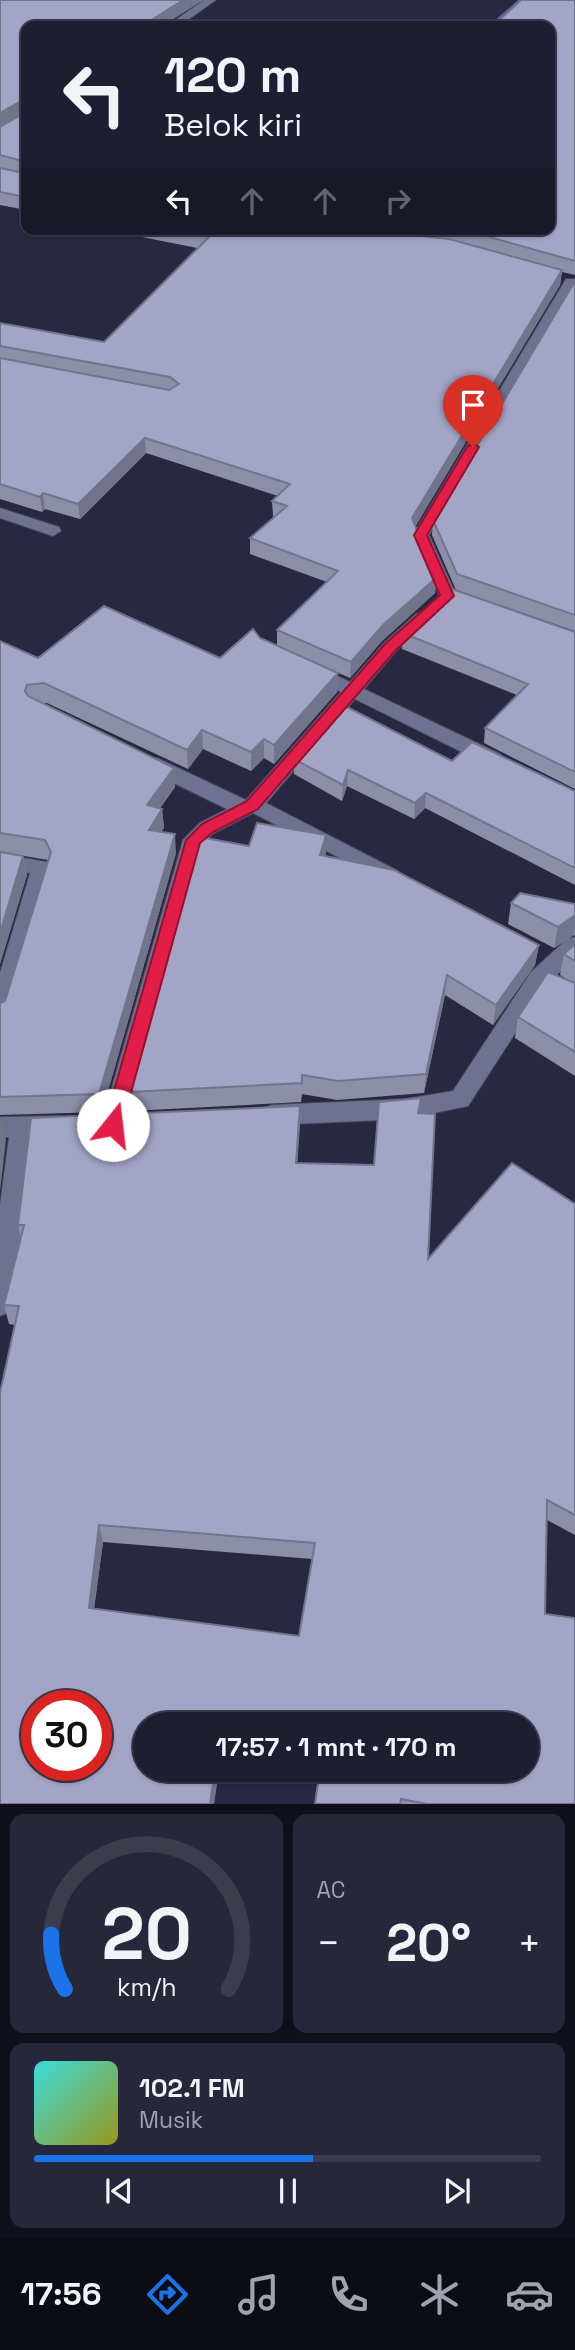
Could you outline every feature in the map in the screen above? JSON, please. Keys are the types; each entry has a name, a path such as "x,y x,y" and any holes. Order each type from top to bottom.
{"street":[{"path":"180,21 211,0"},
{"path":"113,1125 193,840 207,828 249,807 390,648 453,598 421,535 568,281"},
{"path":"0,513 53,531"},
{"path":"292,662 354,689 514,769"},
{"path":"136,756 249,807 410,887"},
{"path":"0,860 40,867 41,870 0,1011"},
{"path":"244,1116 405,1109 460,1100 548,970 575,945"},
{"path":"532,949 563,990"},
{"path":"0,1304 11,1127 139,1123"}],"building":[{"path":"0,0 183,0 150,21 21,21 21,101 0,113"},
{"path":"521,0 575,0 575,261 482,235 555,235 555,21 498,21"},
{"path":"21,115 21,161 0,155 0,127"},
{"path":"0,168 21,172 21,196 0,192"},
{"path":"200,235 413,235 449,239 562,270 412,518 436,578 383,625 351,662 277,630 338,571 250,538 287,506 272,501 290,484 145,438 78,504 43,493 40,497 0,484 0,358 169,390 179,384 170,377 0,346 0,323 104,342 209,237"},
{"path":"575,281 575,615 457,574 433,520"},
{"path":"452,589 575,632 575,772 485,728 528,684 403,633"},
{"path":"104,606 220,658 253,629 260,638 338,673 274,745 264,739 251,752 202,730 187,750 44,683 27,685 25,691 28,696 174,768 147,805 162,809 149,830 175,834 99,1094 0,1097 0,1003 5,1001 51,852 45,840 0,833 0,641 38,658"},
{"path":"341,704 452,761 472,742 575,791 575,868 426,793 415,803 348,770 343,785 294,759"},
{"path":"257,823 326,835 320,855 394,870 539,945 496,1005 447,975 426,1074 338,1081 302,1075 302,1083 129,1092 200,837 249,846"},
{"path":"0,852 23,856 0,933"},
{"path":"520,893 575,904 575,915 558,927 511,903"},
{"path":"575,944 575,961 564,954"},
{"path":"548,972 575,983 575,1052 518,1017"},
{"path":"421,1098 418,1113 435,1114 428,1259 512,1163 575,1204 575,1515 547,1500 545,1614 575,1618 575,1804 427,1804 401,1799 400,1804 315,1804 318,1782 539,1782 539,1712 133,1712 133,1782 213,1782 210,1804 0,1804 0,1393 19,1306 4,1305 24,1225 18,1225 31,1118 300,1106 296,1163 374,1165 379,1102","holes":["99,1525 315,1543 299,1636 89,1608"]}],"waterway":[{"path":"498,21 523,0"}],"route":[{"path":"113,1125 193,840 207,828 253,805 390,648 447,596 428,550 421,543 421,535 473,447"}]}
